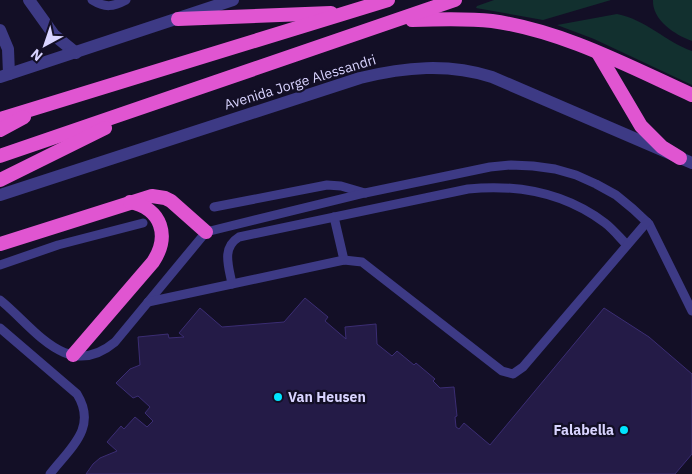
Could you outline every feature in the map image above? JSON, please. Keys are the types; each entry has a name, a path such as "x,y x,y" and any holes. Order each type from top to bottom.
{"highway":[{"path":"0,119 388,0"},
{"name":"Avenida Jorge Alessandri","path":"0,156 455,0"},
{"path":"178,20 351,12"},
{"path":"394,21 456,19 491,21 544,33 598,53 692,96"},
{"path":"598,53 641,126 662,147 686,160"},
{"path":"0,130 49,103"},
{"path":"0,180 155,103"},
{"path":"0,244 152,196 165,198 176,205 206,232"},
{"path":"73,356 153,262 161,247 162,232 156,218 142,206 130,202"}],"street":[{"path":"0,30 8,50 4,76 178,20 233,0"},
{"path":"34,2 54,35 76,53"},
{"name":"Avenida Jorge Alessandri","path":"0,195 360,78 399,70 425,68 464,69 492,77 686,160"}],"lane":[{"path":"92,0 105,7 116,6 126,0"},
{"path":"0,300 51,346 73,356 89,356 107,349 121,336 206,232 365,193 490,167 512,165 555,169 576,175 596,184 621,200 647,222 692,311"},
{"path":"214,207 327,185 346,187 365,193"},
{"path":"232,284 227,258 229,245 239,237 468,189 508,187 536,191 569,202 606,224 628,244"},
{"path":"334,217 344,260"},
{"path":"148,302 344,260 362,262 502,371 507,374 513,374 523,367 647,222"},
{"path":"0,265 58,245 142,223"},
{"path":"0,328 77,394 84,407 85,424 82,433 50,474"}],"green space":[{"path":"494,0 611,0 543,20 476,8"},
{"path":"653,0 692,0 692,41 672,31 660,20 656,14"},
{"path":"617,14 637,21 692,51 692,85 594,39 557,25"}],"building":[{"path":"305,298 328,317 325,321 346,339 345,327 376,324 377,344 392,356 397,351 414,365 416,363 435,379 433,381 440,388 454,387 457,416 455,417 456,427 459,429 464,423 490,445 604,308 649,337 692,374 692,454 675,474 86,474 100,458 117,451 107,442 121,426 124,429 135,417 147,427 153,421 145,413 150,407 138,396 133,398 116,383 130,369 140,365 138,337 168,334 169,338 184,337 179,333 200,308 222,327 284,322"}],"place":[{"name":"Van Heusen","path":"278,397"},
{"name":"Falabella","path":"624,430"}]}
